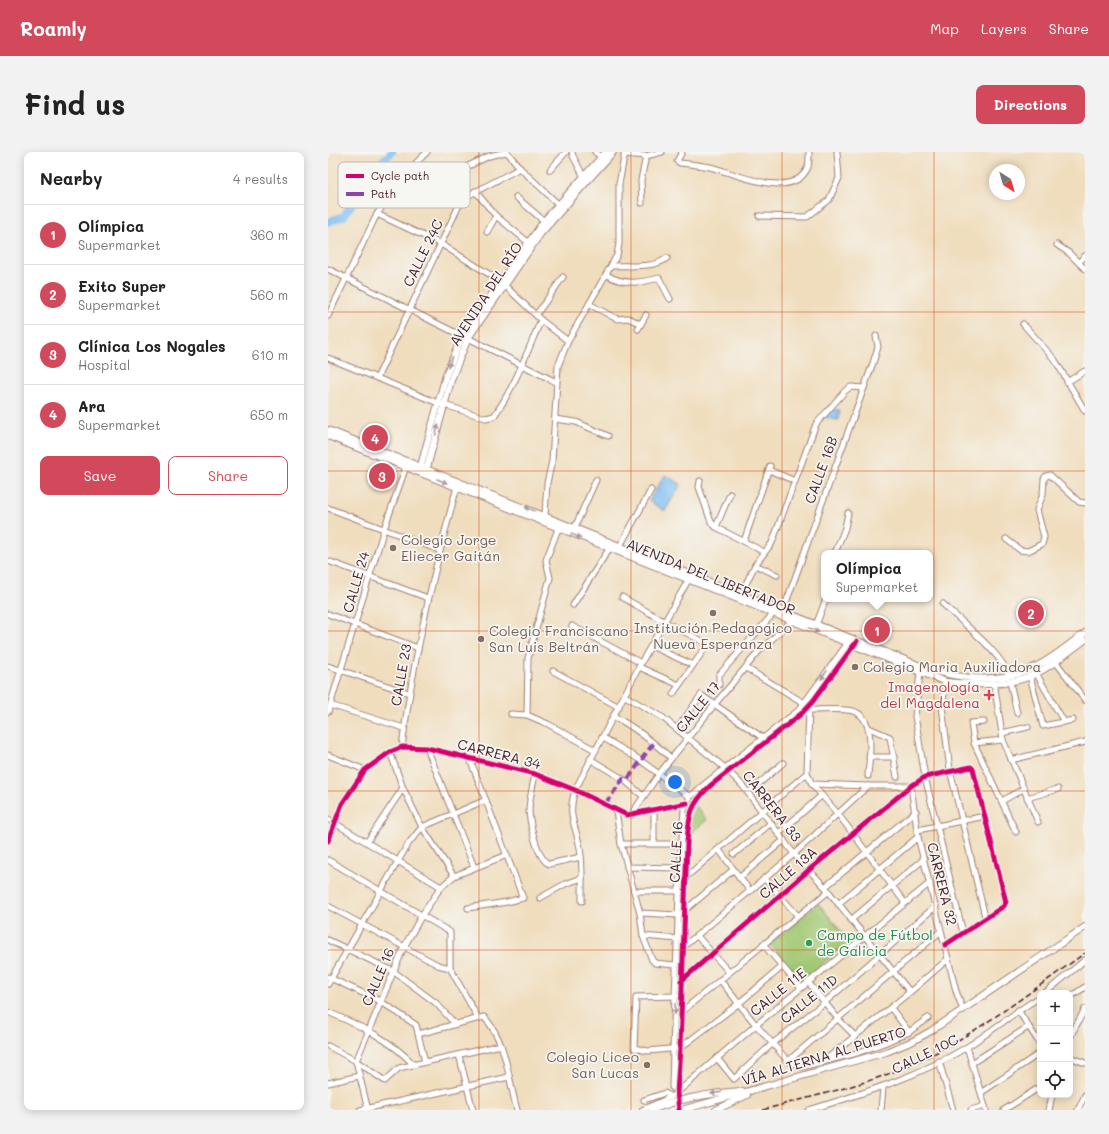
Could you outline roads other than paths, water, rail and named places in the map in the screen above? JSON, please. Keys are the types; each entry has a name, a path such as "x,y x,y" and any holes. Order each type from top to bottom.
{"main road":[{"name":"AVENIDA DEL RÍO","path":"423,470 459,358 468,338 528,242 544,221 584,177 605,157 613,152"},
{"name":"AVENIDA DEL RÍO","path":"423,470 438,403 452,355 462,336 541,233 605,157"},
{"name":"AVENIDA DEL LIBERTADOR","path":"328,430 408,463 457,487 609,549 741,594 816,624 920,673 946,682 994,683 1030,676 1036,674 1084,643"},
{"name":"AVENIDA DEL LIBERTADOR","path":"328,436 408,463"},
{"name":"AVENIDA DEL LIBERTADOR","path":"423,470 575,527 773,614 923,668 951,676 1009,679 1039,665 1085,633"},
{"name":"VÍA ALTERNA AL PUERTO","path":"685,1109 893,1049 913,1041 963,1010 1085,927"},
{"path":"652,1110 716,1092 755,1090"},
{"path":"716,1110 755,1090"}],"street":[{"path":"417,162 427,152"},
{"path":"470,165 489,156 507,152 520,168 558,205"},
{"path":"550,170 566,152"},
{"path":"572,152 584,177"},
{"path":"595,152 605,157"},
{"path":"545,515 555,419 558,366 568,341 612,266 618,244 619,184 624,153 646,156 662,152"},
{"path":"682,152 677,161 680,163 710,167 761,182 781,185 798,180 808,167 809,152"},
{"path":"759,216 807,217 829,200 839,178 837,152"},
{"path":"642,203 641,180 646,156"},
{"path":"470,194 520,168"},
{"path":"475,191 496,216 528,242"},
{"path":"516,197 544,221"},
{"path":"328,316 377,214 381,208"},
{"name":"CALLE 24C","path":"377,378 458,208"},
{"path":"377,214 441,244 502,283 541,320 568,341"},
{"path":"487,232 496,216"},
{"path":"1057,245 1079,262 1085,269"},
{"path":"1079,262 1085,256"},
{"path":"612,266 648,265 661,263 667,258"},
{"path":"328,269 462,336"},
{"path":"607,274 621,282 646,282 660,278 670,300"},
{"path":"536,315 563,277"},
{"path":"589,304 617,319 628,318 641,324"},
{"path":"638,329 646,315"},
{"path":"328,358 438,403 486,418 494,416 522,364 541,320"},
{"path":"1023,324 1042,343 1055,360 1085,411"},
{"name":"CALLE 16B","path":"783,611 878,347 876,336"},
{"path":"468,338 556,382"},
{"path":"1067,382 1085,371"},
{"path":"741,594 755,565 772,543 816,424 846,390 852,387 864,388"},
{"path":"555,419 576,422 608,436"},
{"name":"CALLE 24","path":"328,712 384,530 408,463"},
{"path":"744,541 770,468 795,481"},
{"path":"1006,539 1020,550 1028,552 1042,544 1044,537 1037,510 1043,494 1044,479 1046,476 1050,475 1079,502 1085,503"},
{"path":"575,527 596,480"},
{"path":"700,481 699,487 711,522 716,527 764,552"},
{"name":"CALLE 23","path":"402,747 409,693 428,598 439,550 457,487"},
{"path":"620,546 651,490"},
{"path":"716,527 730,494"},
{"path":"328,508 439,550"},
{"path":"836,550 845,528 848,513"},
{"path":"527,715 528,658 550,578 546,560 558,528"},
{"path":"573,604 609,549"},
{"path":"328,561 428,598"},
{"path":"755,565 777,575"},
{"path":"582,902 581,857 579,844 572,823 570,806 575,790 640,665 690,577"},
{"path":"622,597 665,622 708,644 673,694"},
{"path":"816,624 825,602"},
{"path":"943,604 992,650 1007,669 1017,713"},
{"path":"328,614 418,648"},
{"path":"719,685 719,675 773,614"},
{"name":"CALLE 17","path":"631,815 659,774 715,704 760,650 792,621"},
{"path":"572,626 640,665 679,685"},
{"name":"CALLE 16","path":"679,1110 677,1102 681,1012 675,965 678,940 681,844 684,809 690,797 801,714 852,642"},
{"path":"651,646 693,665"},
{"path":"1056,661 1085,700"},
{"path":"328,666 409,693"},
{"path":"746,668 807,706 854,711 862,717 870,728 889,736 892,741 897,777"},
{"path":"552,671 619,707"},
{"path":"920,673 916,716 925,777 963,934"},
{"path":"1036,674 1064,722"},
{"path":"1030,676 1044,726 1073,720"},
{"path":"946,682 942,706 950,770 985,917"},
{"path":"994,683 1003,740 1038,822"},
{"name":"CARRERA 33","path":"624,696 662,716 727,770 748,793 794,854 825,886 864,937 910,992"},
{"path":"677,729 700,696 715,704 763,738"},
{"path":"330,705 404,728"},
{"path":"807,706 807,773 812,784 838,814 905,903"},
{"name":"CALLE 16","path":"678,1092 672,1086 673,1049 678,996 681,981 687,842 690,810 697,798 763,738 799,710 807,706"},
{"path":"511,714 527,715 548,724 595,750"},
{"path":"613,716 627,723 672,758"},
{"path":"984,722 971,723 974,743 1016,832"},
{"path":"1002,733 1028,727"},
{"path":"868,776 870,728"},
{"path":"602,736 659,774 690,797"},
{"path":"974,743 1003,740"},
{"path":"1011,760 1085,742"},
{"path":"328,841 342,804 365,770 390,752 402,747"},
{"name":"CARRERA 34","path":"402,747 427,748 535,774 575,790 605,804 616,811 631,815"},
{"path":"427,748 474,867"},
{"path":"390,752 403,788 422,827 454,876"},
{"path":"328,755 365,770"},
{"path":"869,757 894,757"},
{"path":"468,908 523,898 470,759"},
{"path":"590,759 623,779 643,796"},
{"path":"748,793 783,763"},
{"name":"CALLE 13A","path":"681,981 809,870 911,786 925,777 950,770 972,768 985,816"},
{"path":"686,877 763,813 807,773"},
{"path":"535,774 529,808 537,848 545,862 550,864 581,857"},
{"path":"812,784 911,786"},
{"path":"683,947 794,854 868,786"},
{"name":"CARRERA 32","path":"911,786 916,811 918,837 948,958 963,1010"},
{"path":"367,842 403,788"},
{"path":"1002,801 1024,789"},
{"path":"1027,798 1058,789"},
{"path":"779,833 821,796"},
{"path":"328,984 330,977 398,861 409,843 422,827 486,800"},
{"name":"CALLE 16","path":"631,815 687,803"},
{"path":"616,811 621,844 640,913 643,936 652,960 656,963 675,965"},
{"path":"654,811 654,843"},
{"path":"825,886 916,811"},
{"path":"918,830 985,816 1006,902 1004,906 985,917 963,934 945,945"},
{"path":"328,819 441,887"},
{"path":"734,854 771,823"},
{"path":"838,904 918,837"},
{"path":"739,878 784,840"},
{"path":"621,844 681,844"},
{"path":"718,850 750,891"},
{"name":"CALLE 16","path":"356,1061 404,947 422,915 441,887 454,876 474,867 507,856"},
{"path":"851,920 924,859"},
{"path":"328,860 450,932 450,968 481,1018 495,1030 501,1045 516,1110"},
{"path":"627,867 680,868"},
{"path":"684,911 733,870"},
{"path":"540,898 565,884 582,878"},
{"path":"764,878 798,916"},
{"name":"CALLE 11E","path":"642,1110 671,1097 678,1092 756,1025 930,883"},
{"path":"634,891 680,891"},
{"path":"681,1012 829,891"},
{"path":"328,906 438,965 450,968"},
{"name":"CALLE 11D","path":"717,1058 734,1079 772,1044 880,956 936,906"},
{"path":"640,913 679,915"},
{"path":"788,1061 839,1020 893,970 941,931"},
{"path":"643,936 678,940"},
{"path":"697,936 729,972"},
{"path":"328,940 393,971 436,1003 455,1024"},
{"path":"764,944 801,988"},
{"path":"823,1062 891,1008 948,958"},
{"path":"1049,990 1085,960"},
{"path":"678,996 636,997 634,1048 648,1051 680,1048 738,1004 782,966"},
{"path":"330,977 380,1001 416,1025 425,1062"},
{"path":"720,980 738,1004 788,1061 802,1067 857,1053 909,1032 928,1018"},
{"path":"808,982 824,1003 855,1036"},
{"path":"1073,995 1085,987"},
{"name":"CALLE 10C","path":"809,1110 883,1088 910,1076 967,1047 1018,1010 1037,999"},
{"path":"891,1008 909,1032"},
{"path":"1073,1031 1085,1009"},
{"path":"1018,1010 1037,1040"},
{"path":"328,1012 370,1030 402,1053 414,1064"},
{"path":"418,1034 481,1018"},
{"name":"CALLE 10C","path":"972,1063 1028,1026"},
{"path":"330,1048 356,1061 385,1081 399,1068 501,1045"},
{"path":"967,1047 986,1108 971,1110"},
{"path":"459,1055 473,1110"},
{"path":"982,1092 1037,1055"},
{"path":"1073,1058 1085,1063"},
{"path":"356,1061 368,1109"},
{"path":"938,1061 953,1110"},
{"path":"328,1083 359,1076"},
{"path":"360,1110 509,1077"},
{"path":"881,1110 883,1088"},
{"path":"1004,1110 1037,1088"},
{"path":"644,1100 665,1093 671,1097"},
{"path":"1078,1110 1085,1095"},
{"path":"1049,1110 1051,1098"}],"water":[{"path":"828,408 840,411 838,420 826,418"},
{"path":"665,475 681,484 665,511 649,501"}],"waterway":[{"path":"381,162 392,152"},
{"path":"328,222 344,216 349,208"}],"railway":[{"path":"763,1110 880,1077 917,1062 939,1051 982,1025 1085,953"}],"place":[{"name":"Ara","path":"375,438"},
{"name":"Clínica Los Nogales","path":"382,476"},
{"name":"Colegio Jorge Eliecer Gaitán","path":"393,548"},
{"name":"Institución Pedagogico Nueva Esperanza","path":"713,613"},
{"name":"Exito Super","path":"1031,613"},
{"name":"Olímpica","path":"877,630"},
{"name":"Colegio Franciscano San Luis Beltrán","path":"481,639"},
{"name":"Colegio Maria Auxiliadora","path":"855,667"},
{"name":"Imagenología del Magdalena","path":"989,695"},
{"name":"Campo de Fútbol de Galicia","path":"809,943"},
{"name":"Colegio Liceo San Lucas","path":"647,1065"}]}
